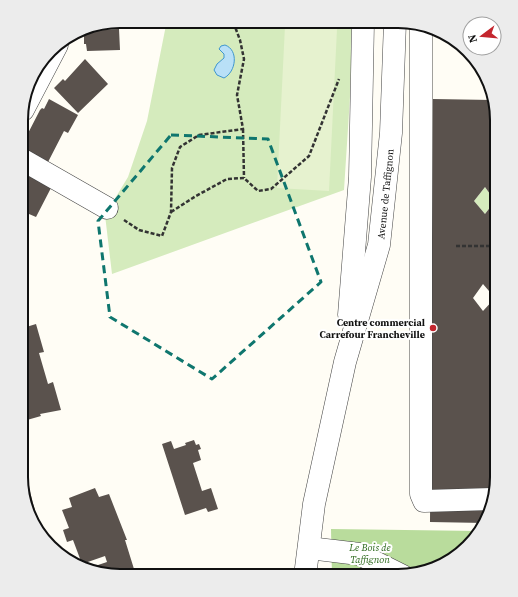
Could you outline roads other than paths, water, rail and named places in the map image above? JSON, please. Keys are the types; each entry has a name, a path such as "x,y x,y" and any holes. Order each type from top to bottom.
{"street":[{"name":"Avenue de Taffignon","path":"345,362 360,177 363,28"},
{"name":"Avenue de Taffignon","path":"306,569 314,504 345,362 379,245 392,133 395,28"},
{"path":"421,31 421,494 424,501 487,499"},
{"path":"34,89 43,70"},
{"path":"28,163 107,208"},
{"path":"309,548 359,554 389,569"}],"water":[{"path":"225,45 232,51 234,61 231,71 224,78 217,75 214,70 217,64 224,58 224,54 219,49 221,46"}],"place":[{"name":"Centre commercial Carrefour Francheville","path":"433,328"}],"park label":[{"name":"Le Bois de Taffignon","path":"370,552"}]}
